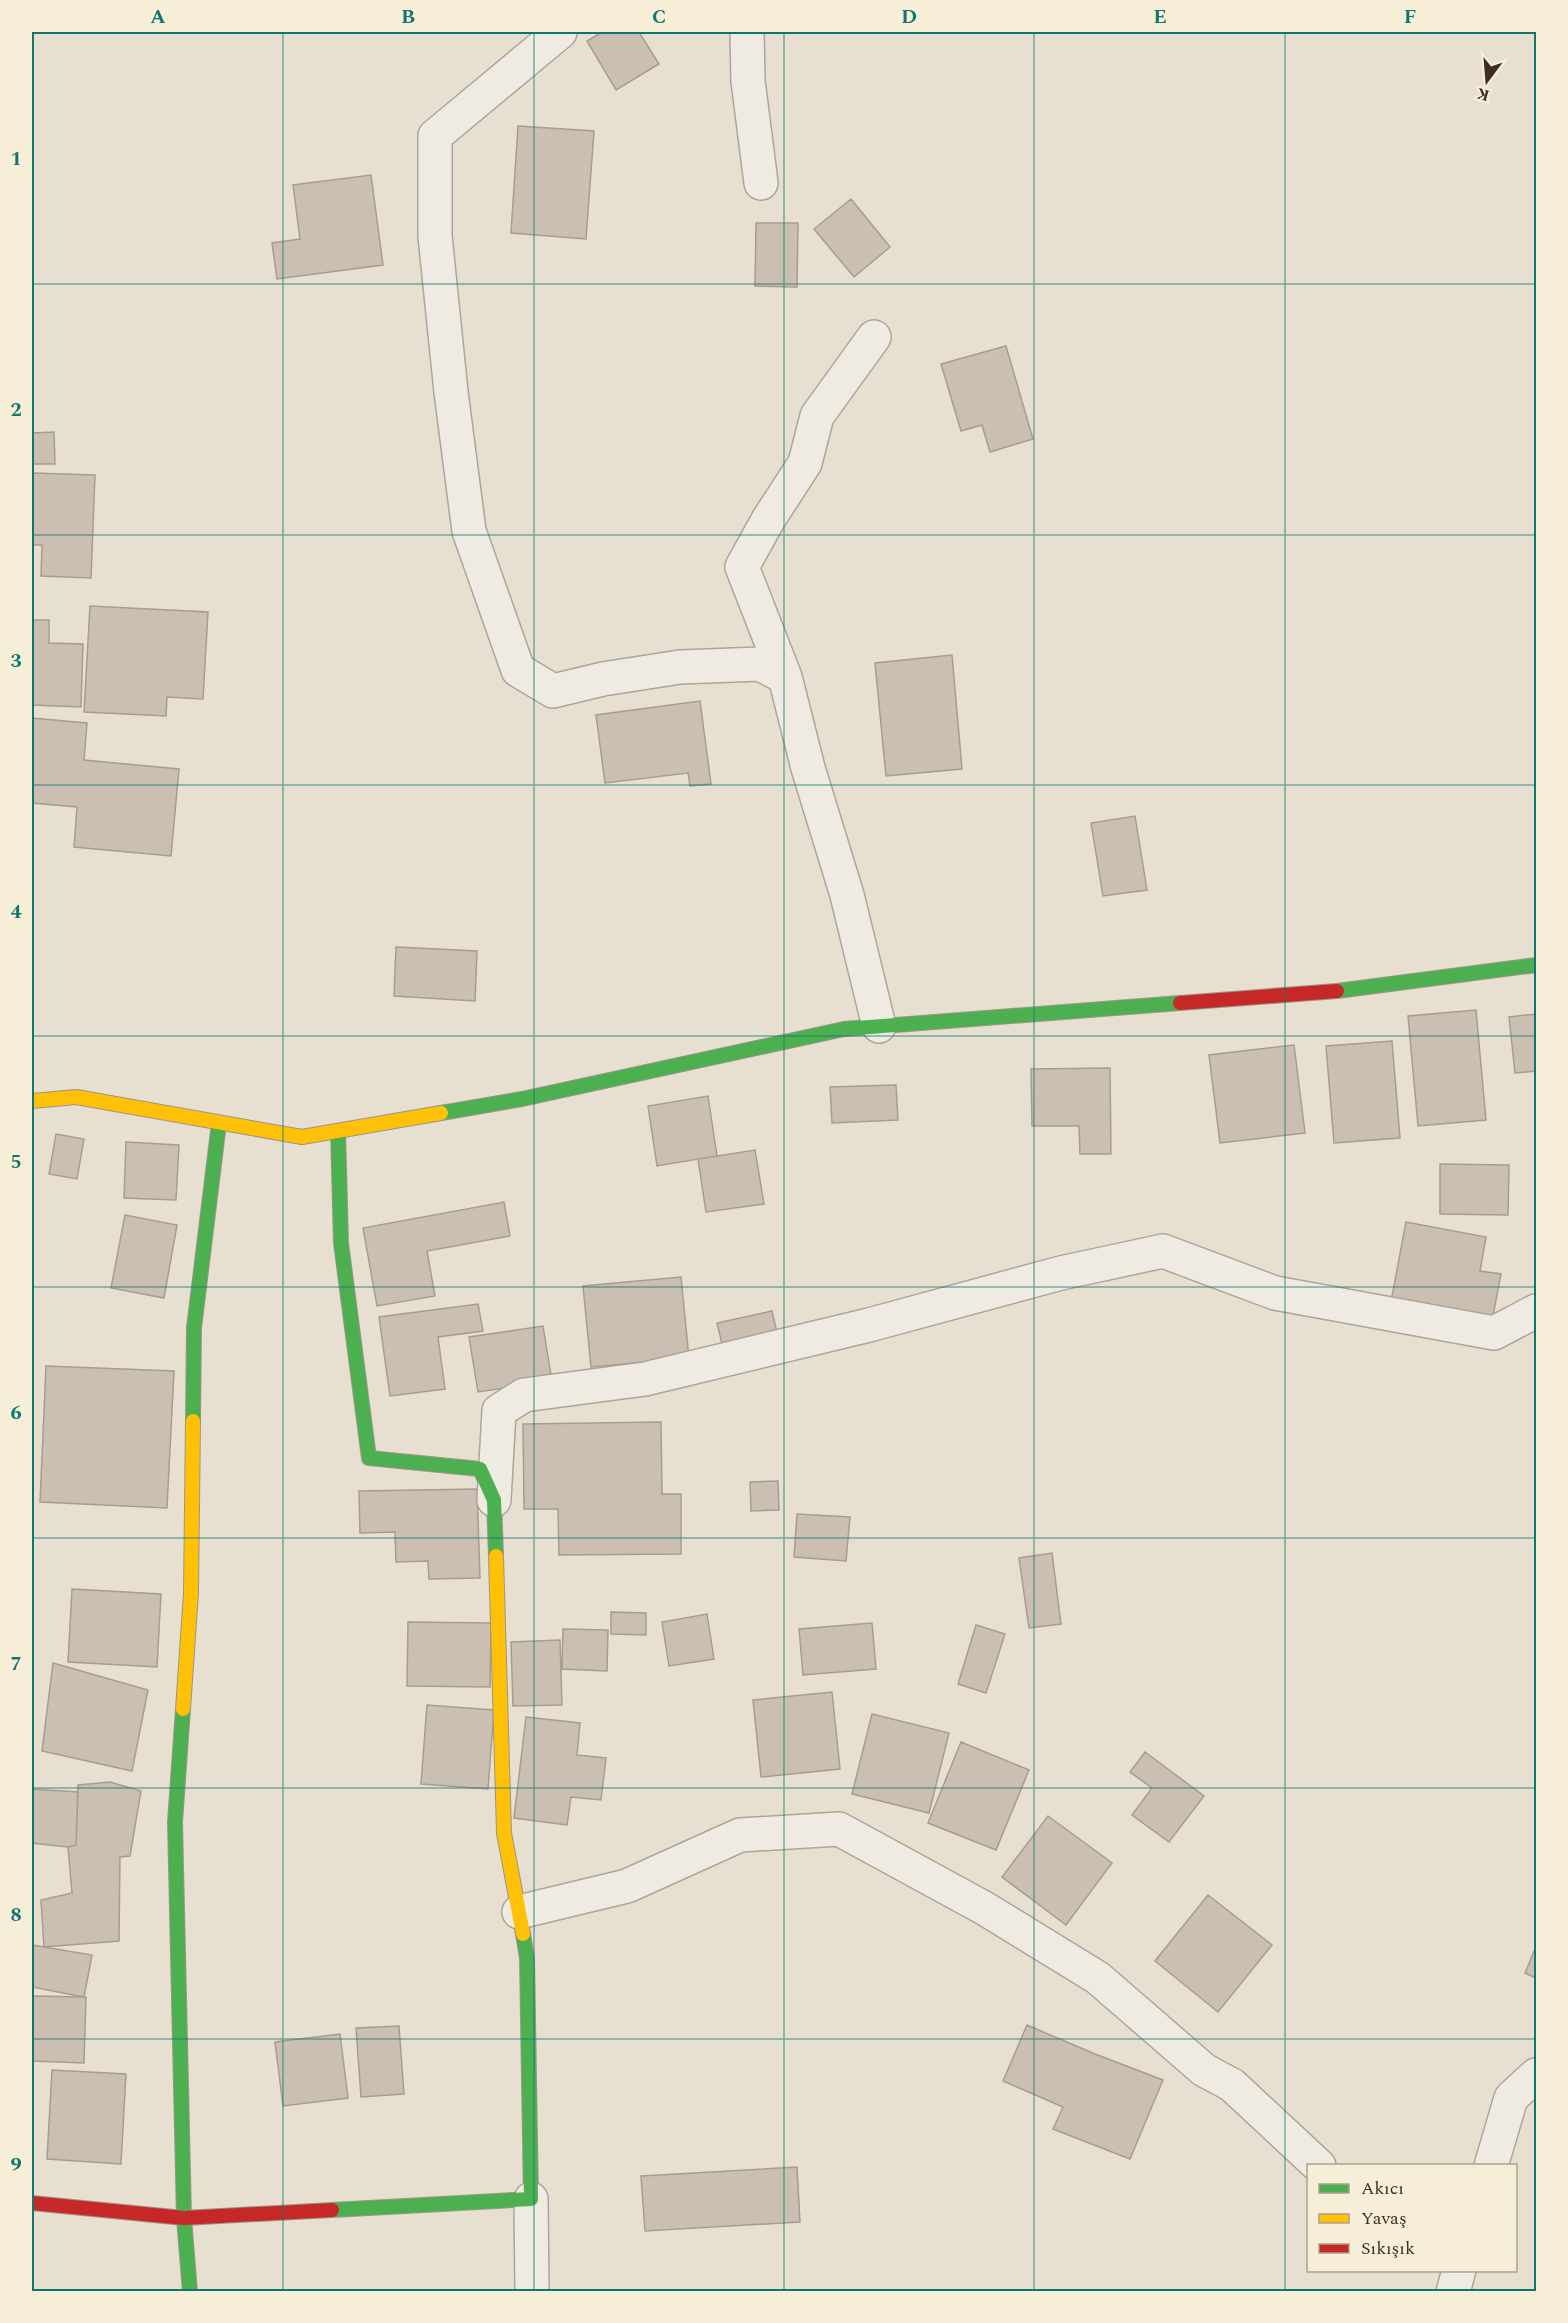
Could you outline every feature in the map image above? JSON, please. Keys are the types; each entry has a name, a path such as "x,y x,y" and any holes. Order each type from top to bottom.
{"street":[{"path":"560,32 435,136 435,236 451,392 469,531 518,670 553,691 603,679 680,667 759,663 785,677"},
{"path":"747,32 748,81 761,183"},
{"path":"874,337 817,416 806,463 768,520 742,567 785,677 808,768 847,896 879,1026"},
{"path":"32,1101 76,1097 302,1137 522,1098 844,1029 1363,989 1536,965"},
{"path":"190,2292 184,2218 176,1822 191,1593 194,1328 219,1123"},
{"path":"338,1131 341,1243 369,1458 480,1469 494,1500"},
{"path":"532,2292 527,1958 504,1833 494,1500 499,1411 524,1395 645,1379 869,1324 1061,1273 1163,1251 1275,1293 1494,1333 1536,1311"},
{"path":"519,1912 627,1886 740,1835 839,1829 984,1908 1098,1978 1204,2070 1232,2085 1317,2164"},
{"path":"1492,2164 1511,2098 1536,2075"},
{"path":"32,2203 184,2218 531,2199"},
{"path":"1453,2292 1459,2272"}],"building":[{"path":"602,32 639,32 659,64 616,90 587,41"},
{"path":"518,126 594,131 586,239 511,233"},
{"path":"371,175 383,265 277,279 272,243 300,239 293,185"},
{"path":"851,199 890,247 854,277 814,229"},
{"path":"756,223 798,223 797,287 755,286"},
{"path":"1006,346 1033,439 990,452 982,425 961,431 941,364"},
{"path":"54,432 55,464 32,464 32,433"},
{"path":"32,473 95,475 91,578 41,576 42,545 32,545"},
{"path":"90,606 208,612 203,699 167,697 166,716 84,712"},
{"path":"32,620 49,620 49,643 83,644 81,707 32,705"},
{"path":"952,655 962,769 886,776 875,663"},
{"path":"700,701 711,784 690,786 688,773 605,783 596,715"},
{"path":"32,718 87,723 84,760 179,769 171,856 74,847 77,807 32,803"},
{"path":"1135,816 1147,890 1103,896 1091,823"},
{"path":"396,947 477,951 475,1001 394,996"},
{"path":"1476,1010 1486,1120 1418,1126 1408,1016"},
{"path":"1536,1014 1536,1071 1515,1073 1509,1017"},
{"path":"1392,1041 1400,1138 1334,1143 1326,1046"},
{"path":"1294,1045 1305,1133 1220,1143 1209,1055"},
{"path":"1110,1068 1111,1154 1080,1154 1079,1126 1032,1126 1031,1069"},
{"path":"896,1085 898,1120 832,1123 830,1087"},
{"path":"708,1096 717,1156 657,1166 648,1106"},
{"path":"56,1134 84,1139 77,1179 49,1174"},
{"path":"126,1142 179,1145 176,1200 124,1198"},
{"path":"755,1150 764,1204 706,1212 698,1159"},
{"path":"1440,1164 1509,1165 1508,1215 1440,1214"},
{"path":"504,1202 510,1236 427,1251 435,1296 377,1306 363,1228"},
{"path":"125,1215 177,1225 164,1298 111,1288"},
{"path":"1406,1222 1486,1237 1480,1271 1501,1274 1491,1326 1390,1307"},
{"path":"681,1277 689,1358 591,1367 583,1286"},
{"path":"478,1304 483,1331 438,1337 445,1389 390,1396 379,1317"},
{"path":"772,1311 778,1337 723,1348 717,1323"},
{"path":"543,1326 552,1381 478,1392 469,1337"},
{"path":"46,1366 174,1371 167,1508 40,1502"},
{"path":"661,1422 662,1494 681,1494 681,1554 559,1555 558,1509 524,1509 523,1424"},
{"path":"778,1481 779,1510 751,1511 750,1482"},
{"path":"477,1489 480,1578 429,1579 428,1561 396,1562 395,1532 360,1533 359,1491"},
{"path":"797,1514 850,1517 846,1561 794,1557"},
{"path":"1052,1553 1061,1624 1029,1628 1019,1558"},
{"path":"72,1589 161,1594 157,1667 68,1662"},
{"path":"611,1612 646,1613 646,1635 611,1634"},
{"path":"707,1614 714,1659 669,1666 662,1622"},
{"path":"408,1622 491,1623 490,1687 407,1686"},
{"path":"872,1623 876,1669 803,1675 799,1629"},
{"path":"976,1625 1005,1634 986,1693 958,1684"},
{"path":"563,1629 608,1630 607,1671 562,1669"},
{"path":"560,1640 562,1705 513,1706 511,1642"},
{"path":"53,1663 148,1690 132,1771 42,1751"},
{"path":"832,1692 840,1769 761,1777 753,1700"},
{"path":"427,1705 494,1710 488,1789 421,1784"},
{"path":"872,1714 949,1733 929,1813 852,1794"},
{"path":"526,1717 580,1723 577,1755 606,1758 601,1800 571,1797 567,1825 514,1818"},
{"path":"961,1742 1029,1770 996,1850 928,1823"},
{"path":"1145,1752 1204,1796 1169,1842 1132,1815 1152,1788 1130,1772"},
{"path":"110,1782 141,1791 130,1856 120,1857 119,1941 44,1947 41,1900 72,1893 68,1847 76,1845 78,1785"},
{"path":"32,1789 78,1792 76,1845 68,1847 32,1843"},
{"path":"1048,1816 1112,1863 1066,1925 1002,1877"},
{"path":"1208,1895 1272,1945 1218,2012 1155,1961"},
{"path":"32,1945 92,1955 84,1997 32,1987"},
{"path":"1534,1951 1536,1952 1536,1978 1525,1973"},
{"path":"32,1996 86,1997 84,2063 32,2061"},
{"path":"1027,2025 1163,2080 1130,2159 1053,2129 1063,2107 1003,2081"},
{"path":"399,2026 404,2094 361,2097 356,2028"},
{"path":"340,2034 348,2098 283,2106 275,2042"},
{"path":"52,2070 126,2074 121,2164 47,2159"},
{"path":"797,2167 800,2222 645,2231 641,2176"}],"traffic: fast":[{"path":"1337,991 1536,965"},
{"path":"441,1113 522,1099 844,1029 1180,1003"},
{"path":"193,1421 194,1328 219,1123"},
{"path":"338,1131 341,1243 369,1458 480,1469 494,1500 496,1556"},
{"path":"183,1709 175,1822 184,2218 190,2292"},
{"path":"332,2210 531,2199 527,1958 523,1934"}],"traffic: slow":[{"path":"32,1101 76,1097 302,1137 441,1113"},
{"path":"183,1709 191,1593 193,1421"},
{"path":"496,1556 504,1833 523,1934"}],"traffic: jam":[{"path":"1180,1003 1337,991"},
{"path":"32,2203 184,2218 332,2210"}]}
